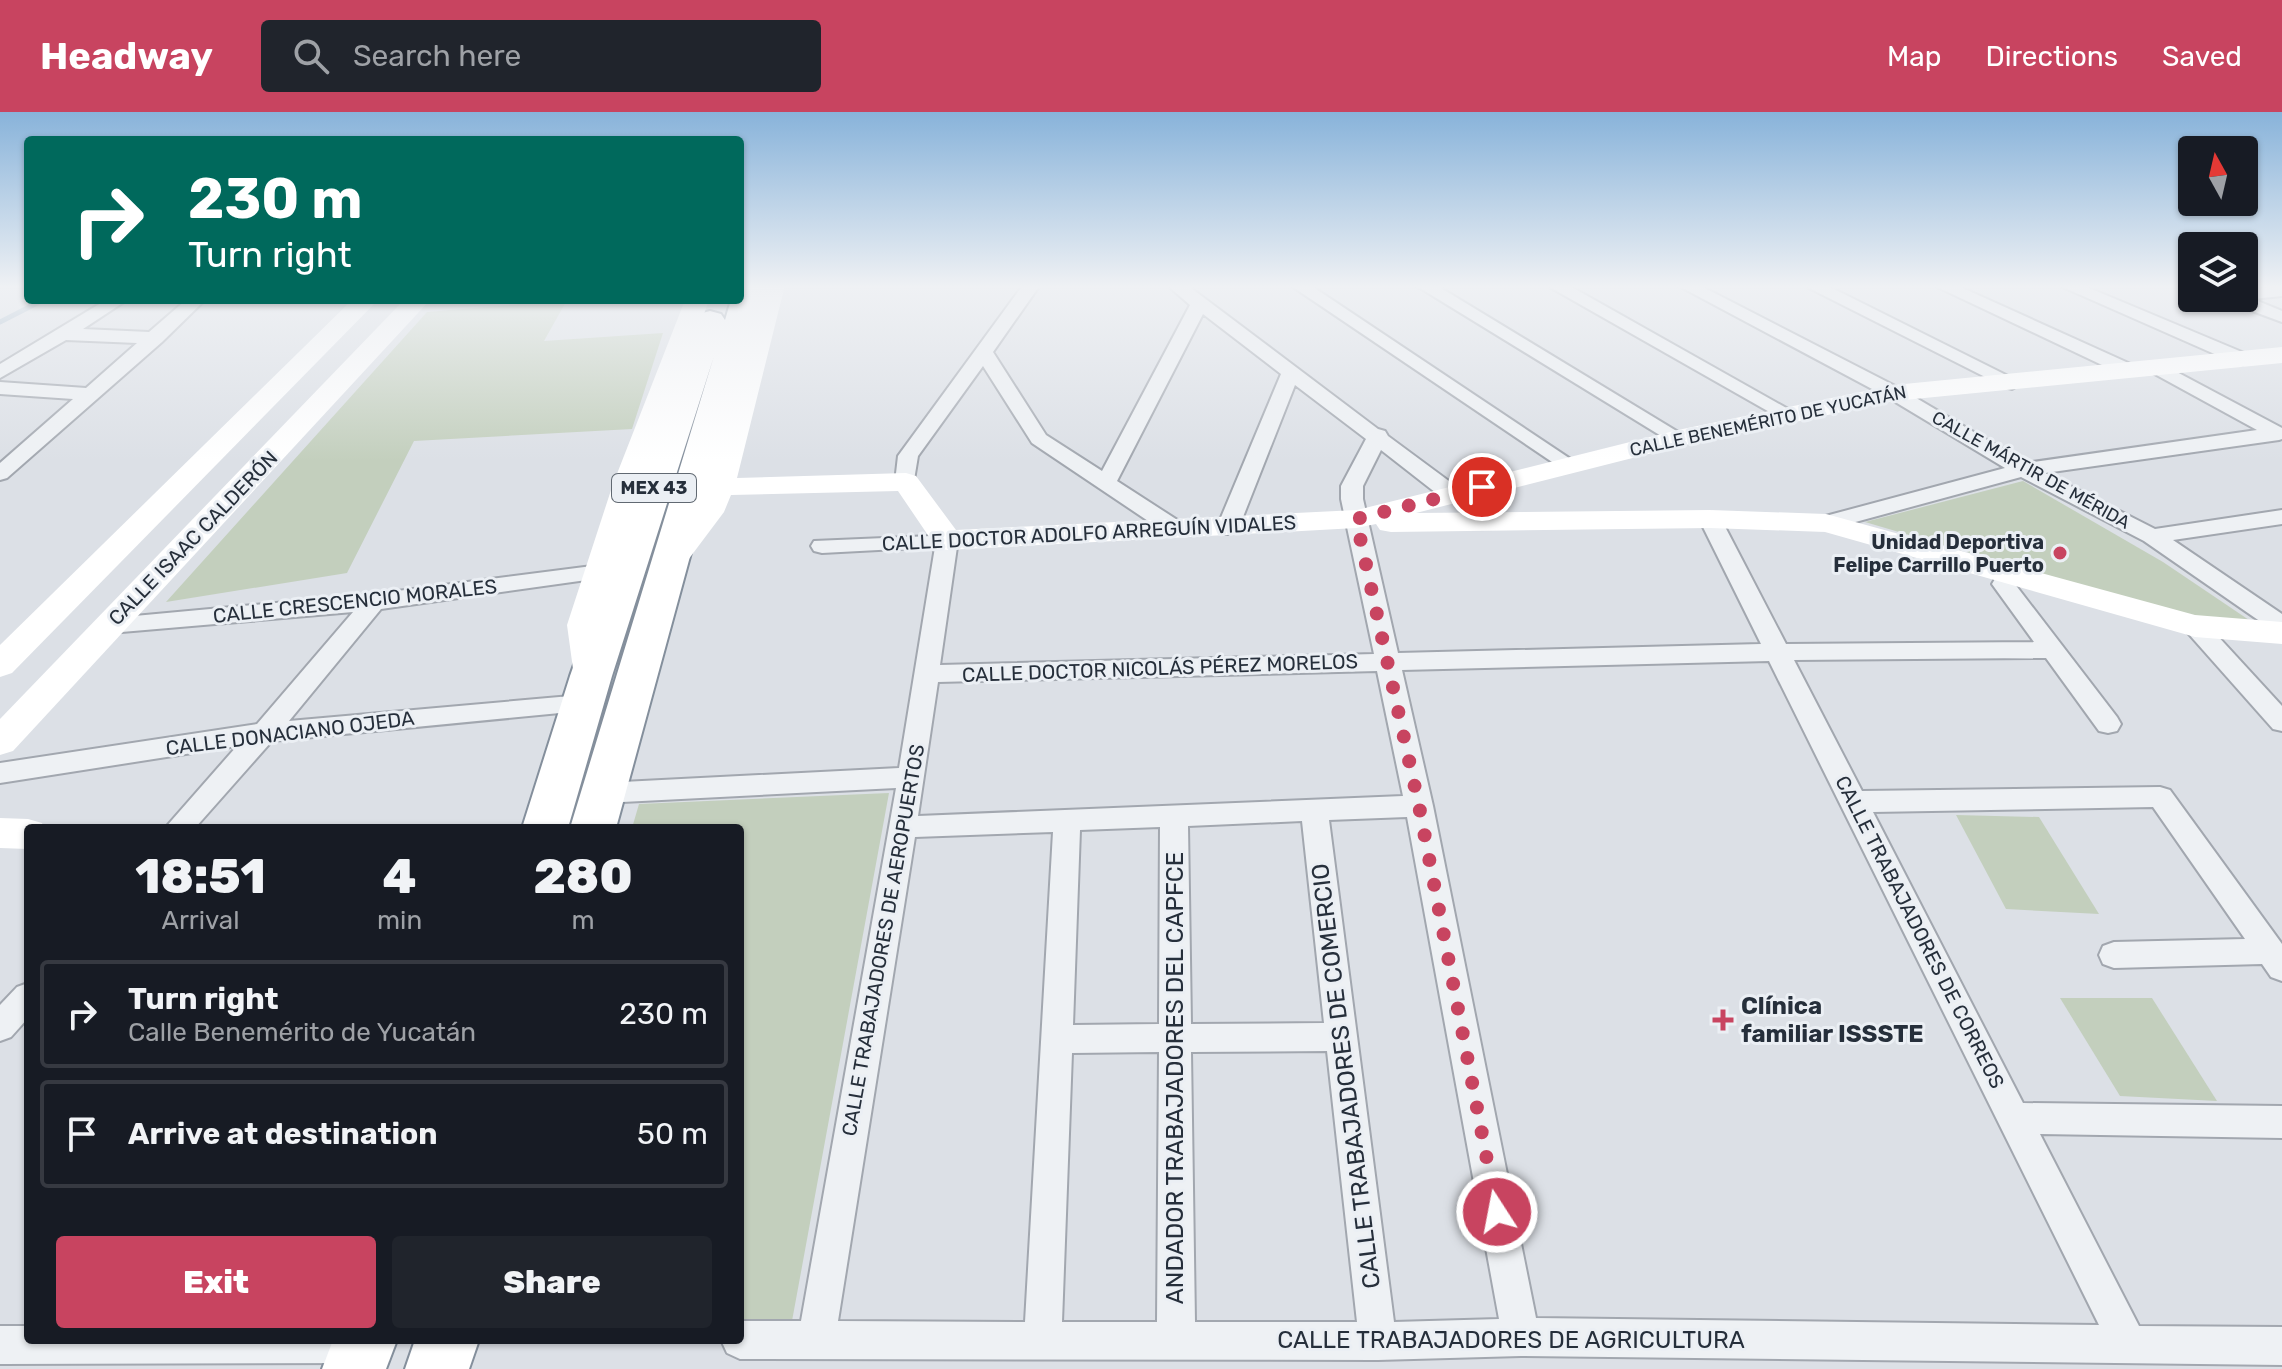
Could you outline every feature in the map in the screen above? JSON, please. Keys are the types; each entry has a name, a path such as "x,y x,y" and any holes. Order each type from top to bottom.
{"highway":[{"name":"MEX 43","path":"546,824 586,690 702,344"},
{"name":"MEX 43","path":"598,811 733,344"},
{"path":"437,1369 446,1344"}],"street":[{"path":"0,372 48,344"},
{"path":"0,474 10,457 149,344"},
{"path":"0,665 323,344"},
{"name":"CALLE ISAAC CALDERÓN","path":"0,742 379,344"},
{"path":"586,690 583,625 628,484 681,344"},
{"path":"667,566 709,512 720,487 758,344"},
{"path":"947,540 906,482 908,456 989,344"},
{"path":"1106,483 1178,344"},
{"path":"1250,344 1378,435 1453,495"},
{"path":"1386,344 1568,464"},
{"path":"1521,344 1678,438"},
{"path":"1660,344 1787,414"},
{"name":"CALLE MÁRTIR DE MÉRIDA","path":"1799,344 1894,393 2023,470 2152,536 2282,625"},
{"path":"1931,344 2012,383"},
{"path":"2070,344 2128,370"},
{"path":"2225,344 2267,359"},
{"path":"983,352 1039,439 1174,528"},
{"name":"CALLE BENEMÉRITO DE YUCATÁN","path":"1361,518 1678,438 1894,393 2267,359"},
{"path":"2158,368 2279,434"},
{"path":"1228,527 1290,375"},
{"path":"0,388 91,394"},
{"path":"1826,523 2023,470 2279,434"},
{"path":"1378,435 1352,486 1419,806 1521,1337"},
{"path":"720,487 906,482"},
{"path":"2152,536 2282,517"},
{"path":"1361,518 1403,525 1710,519 1826,523 2195,626 2282,633"},
{"name":"CALLE DOCTOR ADOLFO ARREGUÍN VIDALES","path":"822,546 1361,518"},
{"name":"CALLE TRABAJADORES DE CORREOS","path":"1710,519 2129,1345"},
{"name":"CALLE TRABAJADORES DE AEROPUERTOS","path":"816,1340 903,827 947,540"},
{"name":"CALLE CRESCENCIO MORALES","path":"110,625 374,602 600,572"},
{"path":"2003,584 2108,724"},
{"path":"183,824 374,602"},
{"path":"2195,626 2282,722"},
{"name":"CALLE DOCTOR NICOLÁS PÉREZ MORELOS","path":"927,674 1777,652 2052,650"},
{"name":"CALLE DONACIANO OJEDA","path":"0,773 265,732 586,690"},
{"path":"598,811 911,777"},
{"path":"1854,802 2160,797 2276,960"},
{"path":"903,827 1419,806"},
{"name":"CALLE TRABAJADORES DE COMERCIO","path":"1314,810 1378,1341"},
{"name":"ANDADOR TRABAJADORES DEL CAPFCE","path":"1174,816 1176,1341"},
{"path":"1043,1340 1067,821"},
{"path":"0,833 24,834"},
{"path":"2114,955 2276,960"},
{"path":"0,1027 24,1000"},
{"path":"1057,1039 1341,1037"},
{"path":"2016,1118 2282,1122"},
{"name":"CALLE TRABAJADORES DE AGRICULTURA","path":"744,1340 1378,1341 1521,1337 2282,1346"},
{"path":"0,1345 105,1352 361,1351"}],"green space":[{"path":"399,344 660,344 632,429 414,441 347,573 166,602"},
{"name":"Unidad Deportiva Felipe Carrillo Puerto","path":"2023,481 2163,562 2252,622 2184,616 1865,522"},
{"path":"889,793 792,1321 744,1321 744,824 633,824 639,804"},
{"path":"1956,815 2039,817 2099,914 2006,909"},
{"path":"2060,998 2152,998 2217,1101 2120,1096"}],"place":[{"name":"Unidad Deportiva Felipe Carrillo Puerto","path":"2060,553"},
{"name":"Clínica familiar ISSSTE","path":"1723,1020"}],"route":[{"path":"1482,487 1356,519 1419,806 1497,1212"}]}
